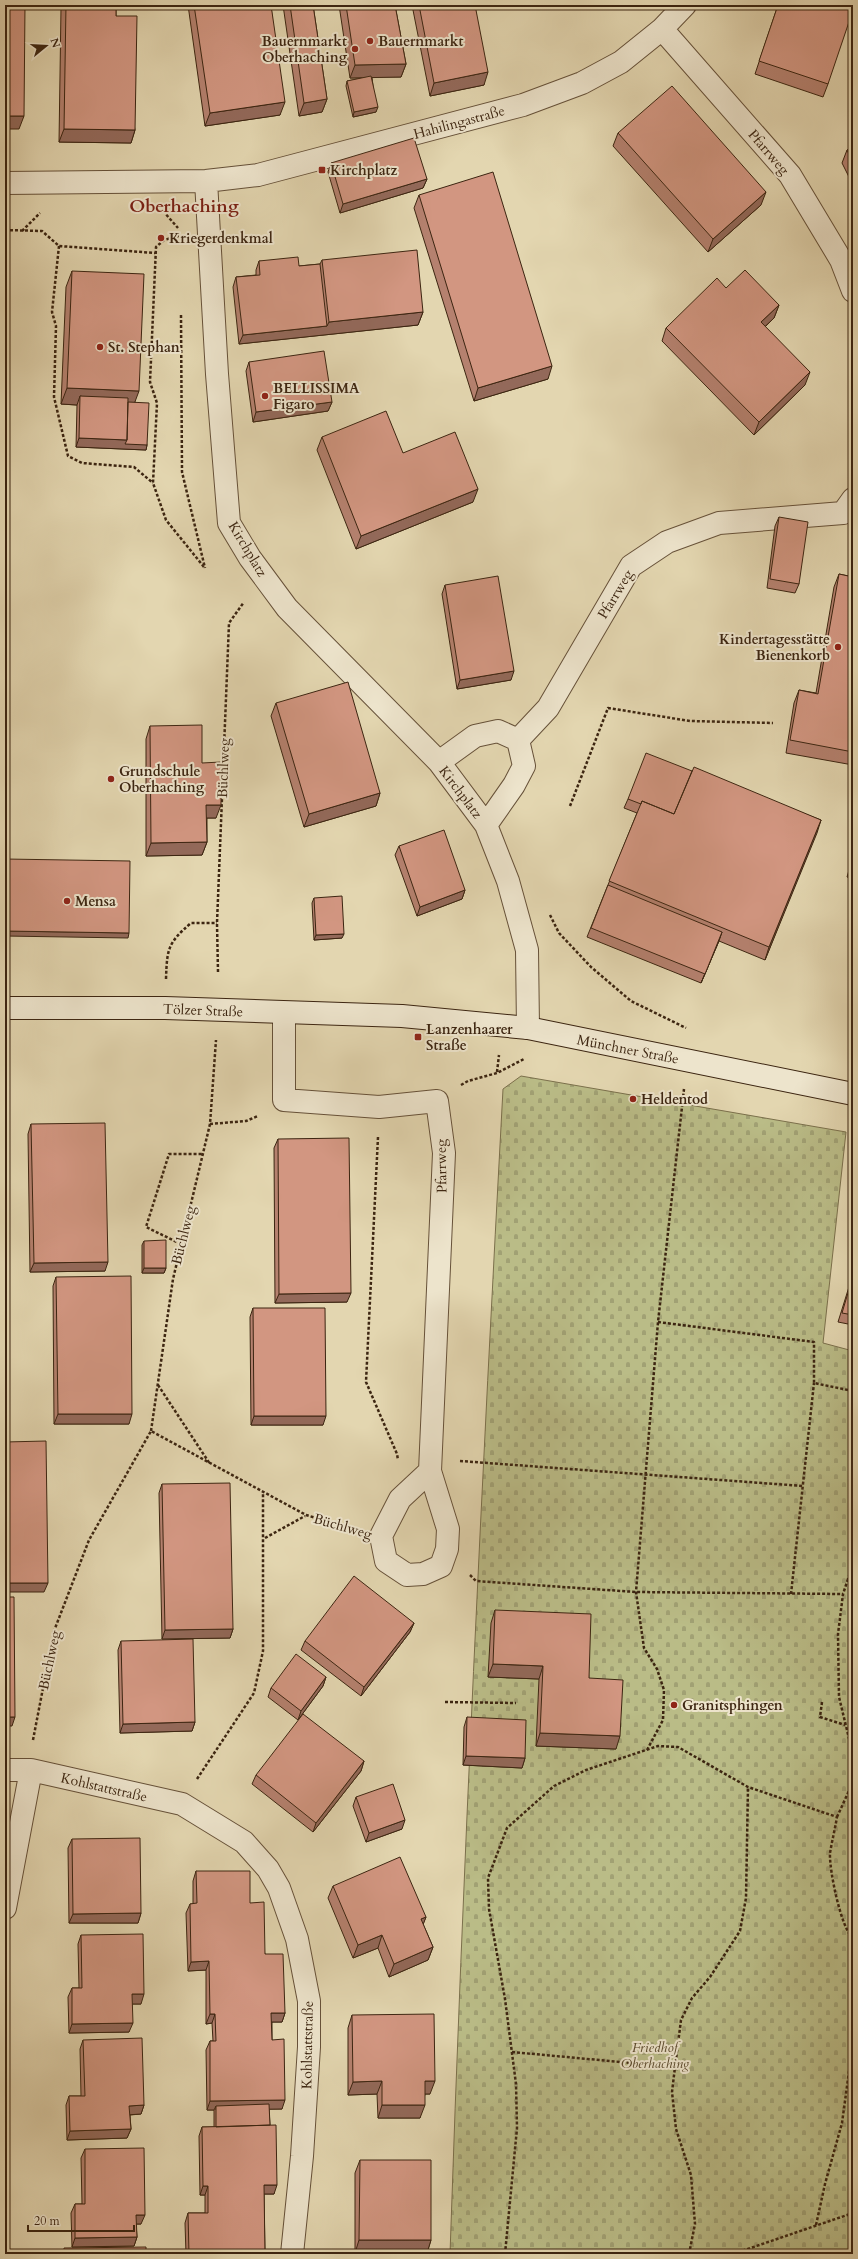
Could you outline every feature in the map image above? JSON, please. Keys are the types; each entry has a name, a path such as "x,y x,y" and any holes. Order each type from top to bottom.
{"street":[{"name":"Hahilingastraße","path":"206,181 258,175 523,105 582,83 621,62 662,29 685,5"},
{"name":"Pfarrweg","path":"662,29 790,175 841,260 853,291"},
{"path":"5,183 206,181"},
{"name":"Kirchplatz","path":"206,181 217,374 229,523 263,575 287,608 439,762 486,825 508,881 527,950 528,1028"},
{"name":"Pfarrweg","path":"518,740 548,708 631,566 667,542 720,523 843,513 853,499"},
{"path":"439,762 475,736 498,730 518,740 524,766 514,785 486,825"},
{"name":"Tölzer Straße","path":"5,1008 165,1008 402,1016"},
{"path":"284,1013 284,1100 379,1107 437,1101"},
{"name":"Münchner Straße","path":"402,1016 528,1028 853,1094"},
{"name":"Pfarrweg","path":"381,1536 386,1561 407,1575 422,1574 441,1566 447,1549 448,1529 430,1465 444,1153 437,1101"},
{"path":"381,1536 400,1499 430,1465"},
{"name":"Kohlstattstraße","path":"5,1770 31,1770 182,1804 244,1842 268,1869 279,1888 298,1939 309,2001 309,2047 302,2156 292,2254"},
{"path":"5,1908 31,1770"}],"path":[{"path":"160,208 183,235"},
{"path":"22,231 42,212"},
{"path":"5,230 42,231 60,246 155,254"},
{"path":"164,240 156,247 155,254 150,382 157,403 153,483 166,520 205,568 182,472 182,312"},
{"path":"60,246 52,312 56,326 54,396 68,456 82,463 134,467 153,483"},
{"name":"Büchlweg","path":"218,972 217,923 229,624 263,575"},
{"path":"570,806 608,708 690,721 773,723"},
{"path":"549,913 559,933 591,967 630,1001 693,1030"},
{"path":"166,958 173,938 191,923 217,923"},
{"name":"Büchlweg","path":"31,1770 34,1733 54,1631 89,1540 151,1431 173,1279 210,1124 216,1039"},
{"path":"497,1073 499,1049"},
{"path":"437,1101 468,1081 497,1073 527,1057"},
{"path":"646,1750 663,1720 664,1690 657,1669 644,1648 636,1592 658,1322 684,1085"},
{"path":"379,1107 366,1382 397,1454 400,1499"},
{"path":"210,1124 246,1121 260,1115"},
{"path":"181,1244 146,1227 169,1154 203,1154"},
{"path":"658,1322 814,1342 814,1383 791,1594"},
{"path":"814,1383 853,1391"},
{"path":"158,1384 210,1464"},
{"name":"Büchlweg","path":"151,1431 306,1515 381,1536"},
{"path":"430,1465 645,1475 803,1486"},
{"path":"182,1804 254,1693 263,1651 265,1538 263,1493"},
{"name":"Büchlweg","path":"265,1538 306,1515"},
{"path":"447,1549 476,1581 636,1592 843,1594"},
{"path":"853,1564 843,1594 838,1634 839,1697 853,1755"},
{"path":"848,1579 853,1578"},
{"path":"445,1702 516,1703"},
{"path":"822,1702 820,1717 846,1725"},
{"path":"506,2254 517,2128 512,2052 489,1901 488,1878 507,1828 554,1786 586,1770 658,1746 678,1747 748,1787 837,1817"},
{"path":"853,1782 837,1817 830,1854 837,1903 848,1935 853,1938"},
{"path":"688,2254 695,2224 691,2175 676,2128 672,2092 681,2020 692,1998 710,1977 740,1931 746,1898 748,1787"},
{"path":"816,2225 825,2184 842,2123 853,2042"},
{"path":"512,2052 675,2067"},
{"path":"733,2254 853,2213"}],"green space":[{"name":"Friedhof Oberhaching","path":"521,1076 846,1132 823,1343 853,1351 853,2250 846,2254 450,2254 474,1672 503,1089"}],"building":[{"path":"5,5 25,5 24,116 5,116"},
{"path":"66,5 116,5 116,16 137,16 135,130 64,129"},
{"path":"194,5 271,5 285,102 210,113"},
{"path":"290,5 313,5 327,99 304,103"},
{"name":"Bauernmarkt","path":"346,5 395,5 406,64 355,65"},
{"path":"419,5 475,5 488,72 434,83"},
{"path":"778,5 853,5 853,10 828,84 759,61"},
{"path":"371,76 378,107 354,112 347,81"},
{"path":"672,86 766,192 713,239 618,133"},
{"path":"414,138 427,179 343,204 331,163"},
{"path":"853,147 853,163 847,150"},
{"path":"493,172 552,366 478,388 419,195"},
{"path":"417,250 423,312 329,322 322,260"},
{"path":"298,257 299,266 320,264 327,326 243,335 236,277 260,275 259,261"},
{"path":"745,270 779,305 761,322 810,372 759,422 666,328 717,278 726,288"},
{"name":"St. Stephan","path":"72,271 144,274 139,391 67,388"},
{"path":"324,351 332,402 256,412 249,362"},
{"path":"80,396 128,398 127,440 79,438"},
{"path":"128,402 149,403 147,445 125,444 127,440"},
{"path":"386,411 403,453 455,432 478,489 361,536 322,437"},
{"path":"779,517 808,522 799,584 770,579"},
{"name":"Kindertagesstätte Bienenkorb","path":"839,574 853,577 853,752 790,740 799,690 818,694"},
{"path":"498,576 514,671 460,680 445,585"},
{"path":"348,682 380,793 309,814 276,703"},
{"path":"202,725 202,763 221,762 221,805 206,805 207,842 151,843 150,726"},
{"path":"646,753 692,771 674,814 642,801 641,804 628,799"},
{"path":"694,767 821,820 769,947 609,881 642,801 674,814"},
{"path":"444,830 465,890 420,907 399,846"},
{"path":"853,858 853,874 849,873"},
{"name":"Mensa","path":"5,859 130,861 129,933 5,931"},
{"path":"608,885 722,932 705,974 591,928"},
{"path":"342,896 344,934 316,935 314,898"},
{"path":"105,1123 108,1262 34,1263 31,1124"},
{"path":"349,1138 351,1293 279,1294 278,1139"},
{"path":"166,1240 166,1268 144,1268 144,1241"},
{"path":"131,1276 132,1414 58,1414 56,1277"},
{"path":"853,1276 853,1315 842,1313"},
{"path":"253,1308 325,1308 326,1416 254,1416"},
{"path":"46,1441 48,1583 5,1583 5,1442"},
{"path":"230,1483 233,1629 165,1630 162,1484"},
{"path":"354,1576 414,1623 364,1687 305,1641"},
{"path":"5,1597 14,1597 15,1717 5,1717"},
{"path":"495,1610 591,1614 589,1678 623,1680 620,1736 540,1733 543,1666 493,1664"},
{"path":"193,1639 195,1722 123,1724 121,1641"},
{"path":"296,1654 326,1677 301,1711 271,1688"},
{"path":"303,1714 364,1761 316,1823 256,1775"},
{"path":"467,1717 526,1720 525,1758 466,1756"},
{"path":"393,1784 405,1820 369,1833 356,1797"},
{"path":"140,1838 141,1913 73,1914 72,1839"},
{"path":"400,1857 426,1917 421,1919 433,1947 394,1964 382,1935 358,1945 333,1886"},
{"path":"196,1871 250,1871 250,1903 264,1902 265,1954 283,1954 285,2013 271,2013 272,2040 284,2039 285,2100 210,2101 210,2041 216,2041 215,2014 210,2014 209,1961 191,1962 190,1904 197,1903"},
{"path":"143,1934 144,1994 132,1994 133,2023 72,2024 72,1988 82,1988 81,1935"},
{"path":"434,2014 435,2081 425,2081 425,2105 382,2105 382,2081 353,2082 352,2015"},
{"path":"142,2038 144,2105 129,2106 131,2129 70,2131 69,2096 85,2096 83,2040"},
{"path":"269,2104 270,2125 216,2127 216,2106"},
{"path":"276,2125 277,2185 264,2185 265,2254 189,2254 188,2213 208,2213 208,2186 203,2186 202,2127"},
{"path":"144,2148 145,2215 136,2215 137,2237 75,2238 75,2204 85,2204 85,2149"},
{"path":"360,2160 431,2160 431,2240 359,2240"},
{"path":"146,2247 146,2254 64,2254 64,2248"}],"place":[{"name":"Bauernmarkt","path":"370,41"},
{"name":"Bauernmarkt Oberhaching","path":"355,49"},
{"name":"Kirchplatz","path":"322,170"},
{"name":"Kriegerdenkmal","path":"161,238"},
{"name":"St. Stephan","path":"100,347"},
{"name":"BELLISSIMA Figaro","path":"265,396"},
{"name":"Kindertagesstätte Bienenkorb","path":"838,647"},
{"name":"Grundschule Oberhaching","path":"111,779"},
{"name":"Mensa","path":"67,901"},
{"name":"Lanzenhaarer Straße","path":"418,1037"},
{"name":"Heldentod","path":"633,1099"},
{"name":"Granitsphingen","path":"674,1705"}],"district":[{"name":"Oberhaching","path":"184,206"}]}
